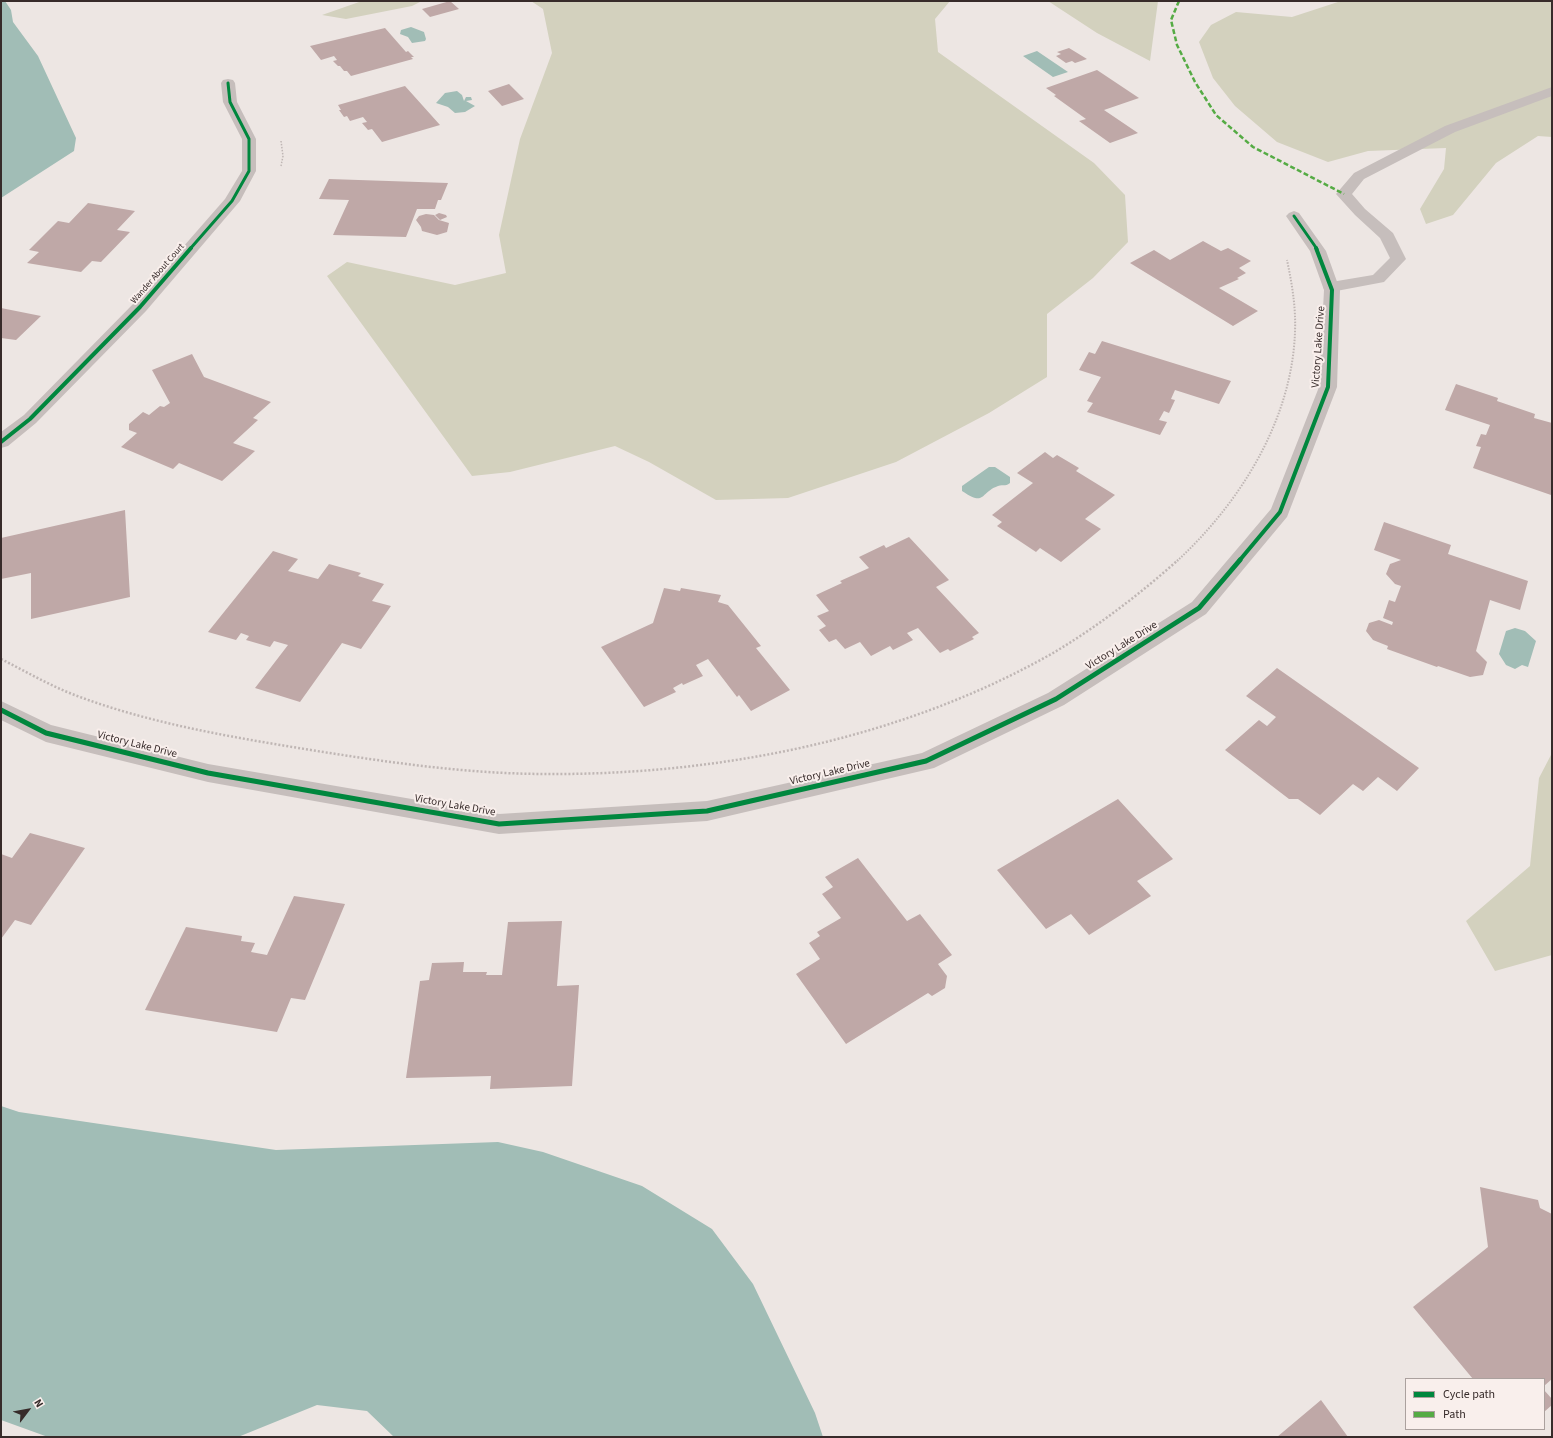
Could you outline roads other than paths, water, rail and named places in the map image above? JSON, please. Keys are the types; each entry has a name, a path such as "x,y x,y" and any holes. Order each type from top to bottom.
{"street":[{"name":"Wander About Court","path":"1,442 30,419 140,307 232,201 250,171 249,138 230,102 228,83"},
{"path":"1331,287 1378,279 1398,259 1387,236 1360,212 1344,194 1359,176 1450,129 1522,104 1552,91"},
{"name":"Victory Lake Drive","path":"1,710 46,733 208,773 499,824 707,811 926,761 1056,699 1199,608 1280,512 1328,387 1332,290 1318,251 1294,216"}],"water":[{"path":"1,1 5,1 11,10 13,22 38,56 76,138 74,151 1,198"},
{"path":"411,27 424,32 426,39 425,41 412,43 408,37 400,34 401,30"},
{"path":"1037,51 1068,72 1053,77 1023,56"},
{"path":"457,91 462,95 464,101 466,97 471,97 472,100 466,101 475,106 465,112 455,113 448,107 436,103 445,93"},
{"path":"989,467 995,467 1010,477 1010,483 1007,485 999,485 979,498 970,496 962,491 962,486"},
{"path":"1515,628 1525,631 1536,641 1528,667 1522,665 1515,669 1506,665 1499,654 1506,631"},
{"path":"1,1106 19,1112 276,1150 498,1142 543,1152 642,1186 712,1229 753,1284 815,1413 823,1437 394,1437 367,1411 317,1405 238,1437 48,1437 1,1420"}]}
